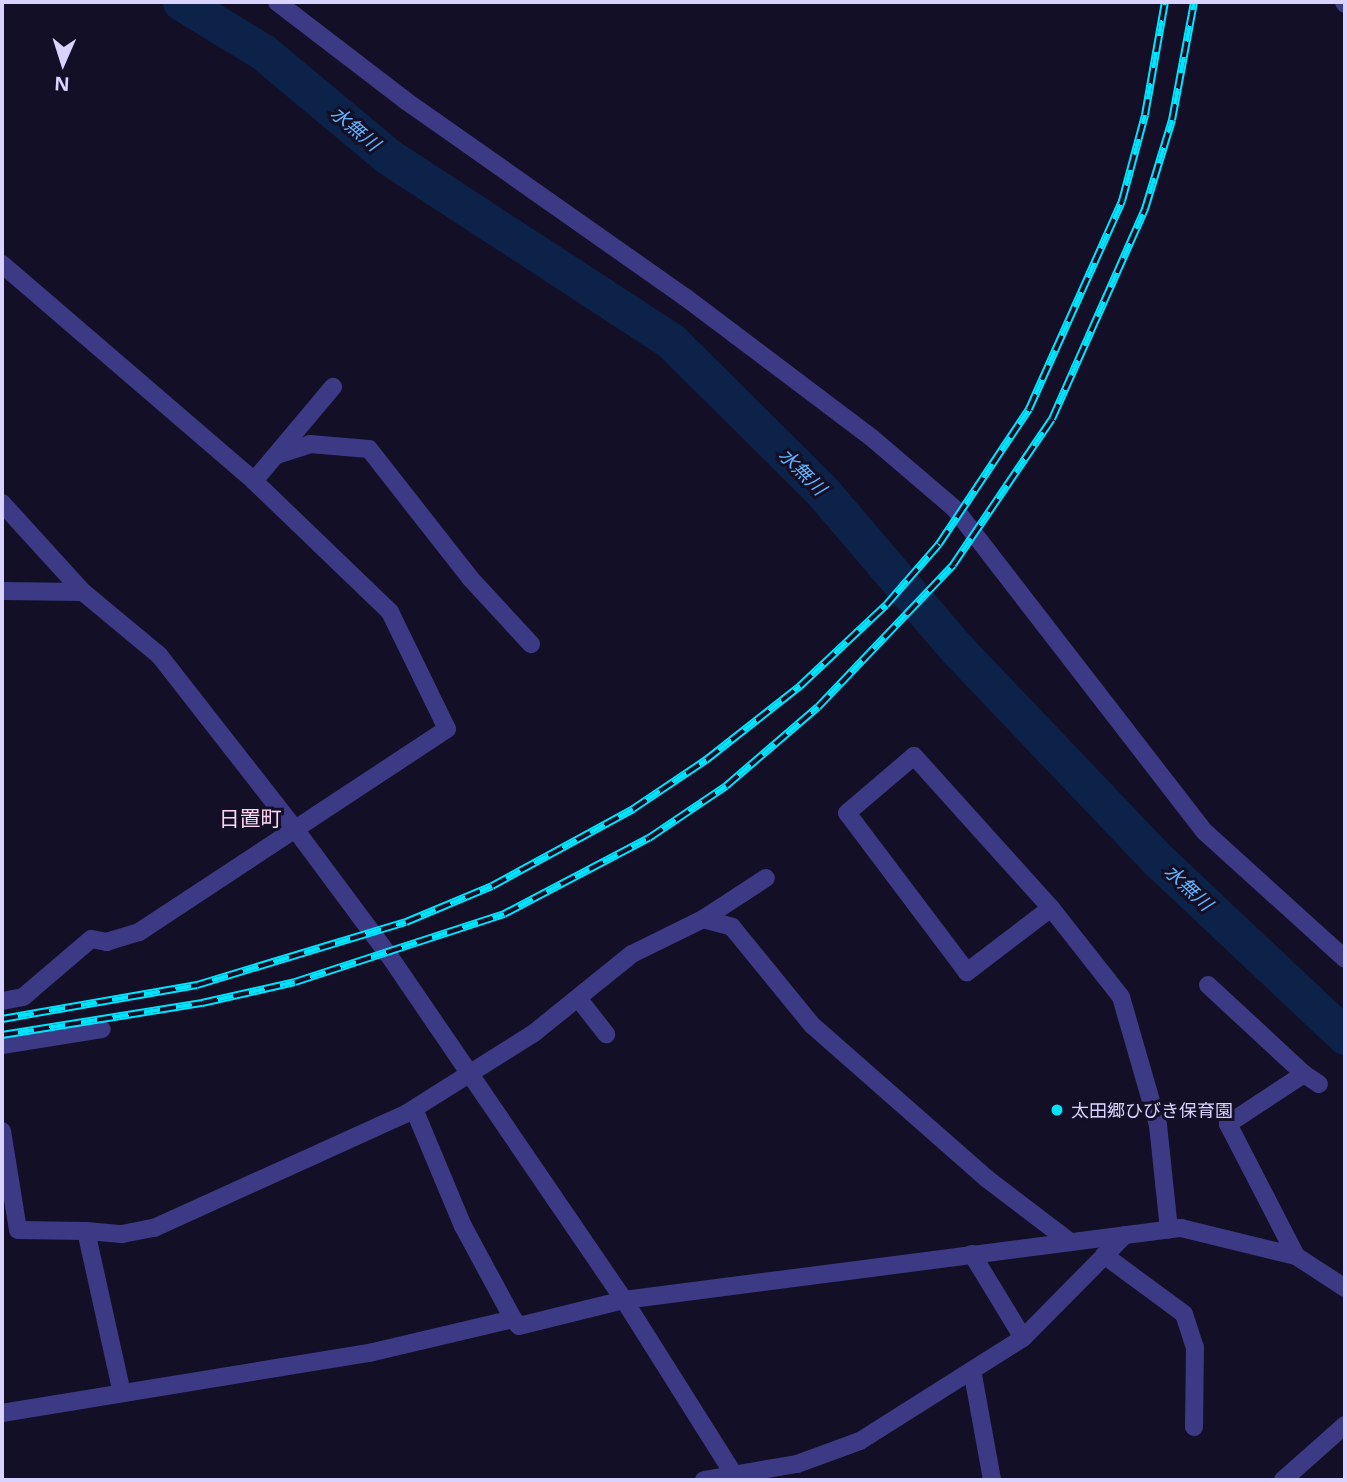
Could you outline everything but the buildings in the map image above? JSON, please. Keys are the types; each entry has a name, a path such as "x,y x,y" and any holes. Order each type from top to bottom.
{"street":[{"path":"277,2 406,101 685,296 872,438 955,509 1205,832 1345,959"},
{"path":"2,264 254,481 390,612 447,729 139,932 107,942 91,939 23,997 2,1001"},
{"path":"254,481 333,387"},
{"path":"277,455 310,444 369,449 471,579 531,644"},
{"path":"2,503 83,592 159,655 295,830 469,1073 624,1300 734,1475"},
{"path":"2,591 83,592"},
{"path":"1051,908 967,972 847,813 914,756 1051,908 1121,997 1158,1125 1168,1229"},
{"path":"2,1131 10,1231 122,1234 154,1228 414,1109 578,998 651,942 703,919 766,878"},
{"path":"703,919 732,927 812,1026 986,1178 1070,1242"},
{"path":"1208,985 1311,1079 1228,1124 1296,1256"},
{"path":"578,998 606,1034"},
{"path":"2,1045 102,1029"},
{"path":"414,1109 463,1226 519,1326 624,1300 1168,1229 1242,1238 1296,1256 1345,1288"},
{"path":"86,1231 122,1392"},
{"path":"704,1480 734,1475 798,1472 860,1441 938,1387 972,1375 1023,1338 1125,1235"},
{"path":"972,1254 1023,1338"},
{"path":"1104,1255 1184,1314 1195,1347 1194,1427"},
{"path":"2,1413 369,1353 513,1319"},
{"path":"972,1375 992,1480"},
{"path":"1283,1480 1345,1425"}],"waterway":[{"name":"水無川","path":"181,2 263,52 389,157 670,340 822,491 957,649 1156,858 1345,1036"}],"railway":[{"path":"2,1019 197,985 406,922 492,886 633,809 706,760 800,686 886,605 939,544 1029,409 1122,201 1145,115 1165,2"},
{"path":"2,1035 202,1003 295,982 504,914 649,838 726,786 818,707 953,565 1052,419 1145,209 1172,120 1194,2"}],"place":[{"name":"太田郷ひびき保育園","path":"1057,1110"}],"district":[{"name":"日置町","path":"250,818"}]}
